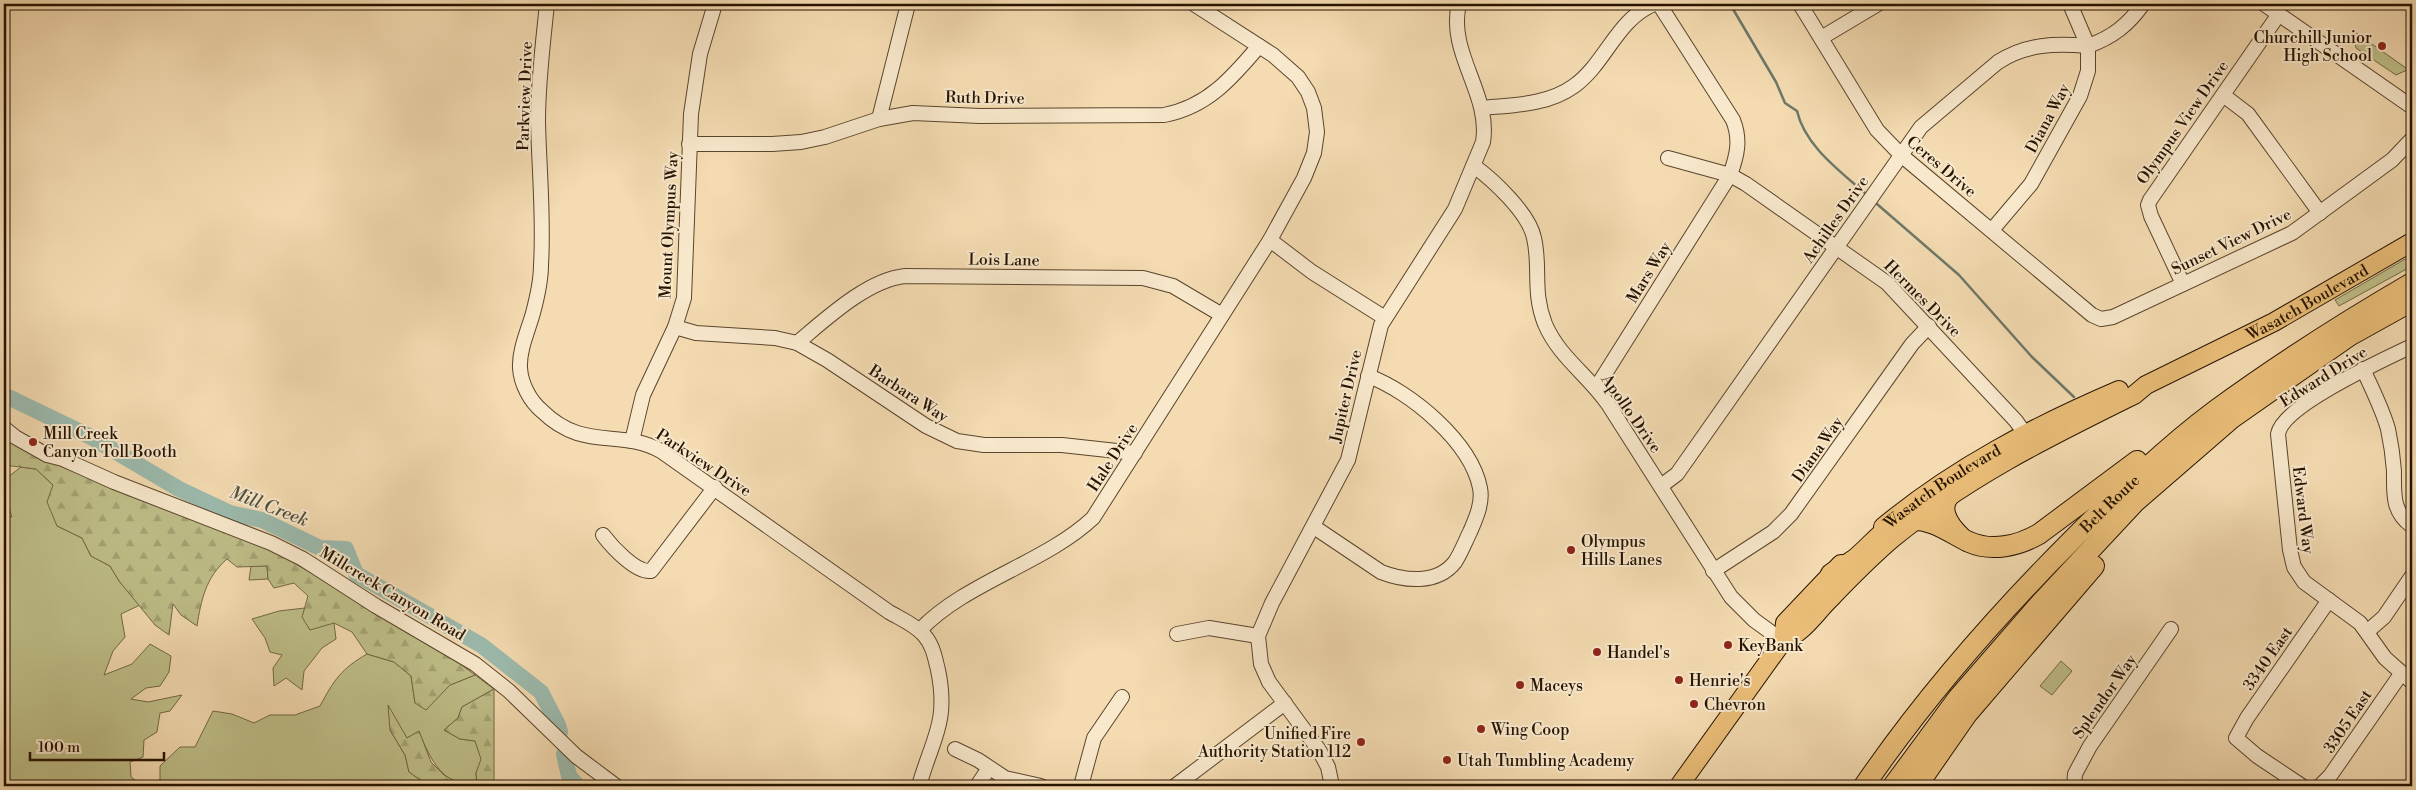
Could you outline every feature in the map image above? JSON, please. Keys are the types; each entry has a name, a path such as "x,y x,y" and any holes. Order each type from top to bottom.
{"highway":[{"name":"Belt Route","path":"1864,786 1936,690 2016,596 2118,493 2215,411 2337,326 2412,283"},
{"name":"Belt Route","path":"1893,786 1958,698 2038,606 2135,502 2232,418 2349,336 2412,302"},
{"path":"1831,574 1854,560 1897,524 1916,521 1940,526 1976,544 2000,546 2016,544 2039,534 2214,403 2274,363 2337,326"},
{"path":"1917,786 1967,714 2045,621 2141,512 2232,418"},
{"path":"1952,493 1946,500 1944,512 1950,526 1964,539"}],"main road":[{"name":"Wasatch Boulevard","path":"1679,786 1783,641 1785,622 1831,574 1905,509 1961,470 2134,395 2146,385 2274,322 2412,242"},
{"name":"Wasatch Boulevard","path":"1783,641 1797,635 1865,564 1916,521 1952,493 2029,439"}],"street":[{"name":"Parkview Drive","path":"547,4 539,72 541,266 535,304 520,359 521,376 526,390 542,412 565,428 589,438 649,444 661,451 715,487 889,612 920,630 933,649 943,706 939,729 919,786"},
{"name":"Mount Olympus Way","path":"632,441 646,388 675,327 685,290 690,114 696,74 715,4"},
{"path":"879,118 908,4"},
{"name":"Hale Drive","path":"920,630 942,609 1087,524 1098,511 1270,240 1308,170 1314,153 1316,120 1312,100 1298,77 1259,46 1194,4"},
{"name":"Jupiter Drive","path":"1332,786 1325,759 1265,673 1261,664 1258,636 1272,603 1348,460 1377,333 1443,228 1474,166 1485,132 1482,108 1458,38 1459,4"},
{"path":"1482,108 1544,101 1566,92 1586,75 1627,22 1638,12 1654,4"},
{"path":"1659,4 1733,120 1738,146 1730,175"},
{"name":"Ceres Drive","path":"1800,4 1877,130 1901,155 2092,314 2101,319"},
{"path":"1821,38 1878,4"},
{"path":"2070,4 2088,46 2114,34 2127,24 2143,4"},
{"path":"2264,4 2412,107"},
{"name":"Olympus View Drive","path":"2183,284 2148,206 2157,188 2279,14"},
{"name":"Achilles Drive","path":"1661,486 1677,474 1901,155 1928,120 2004,58 2025,49 2040,46 2063,44 2088,46"},
{"name":"Ruth Drive","path":"689,144 801,142 825,137 879,118 926,113 980,116 1152,116 1174,113 1198,104 1224,85 1259,46"},
{"name":"Diana Way","path":"1992,230 2031,184 2080,96 2088,71 2088,46"},
{"path":"2223,95 2248,114 2320,214"},
{"name":"Sunset View Drive","path":"2101,319 2113,317 2292,233 2392,160 2412,139"},
{"name":"Hermes Drive","path":"1668,158 1730,175 1746,184 1837,246 1887,283 1929,326 2029,439"},
{"name":"Apollo Drive","path":"1474,166 1505,194 1531,228 1535,243 1537,297 1545,324 1563,355 1596,388 1661,486 1713,571 1743,610 1783,641"},
{"name":"Mars Way","path":"1596,388 1730,175"},
{"path":"1270,240 1312,272 1385,318"},
{"name":"Lois Lane","path":"797,343 873,286 888,279 905,276 1143,278 1174,286 1222,315"},
{"name":"Diana Way","path":"1713,571 1772,532 1792,514 1912,344 1929,326"},
{"name":"Barbara Way","path":"675,327 696,333 774,338 797,343 822,357 926,426 957,441 984,445 1062,445 1135,453"},
{"name":"Edward Drive","path":"2280,426 2287,418 2326,390 2363,369 2412,346"},
{"path":"2363,369 2379,405 2388,432 2393,458 2396,507 2404,520 2412,526"},
{"path":"1314,527 1380,572 1393,576 1420,579 1440,574 1454,563 1474,523 1481,498 1480,487 1465,451 1450,432 1395,389 1368,376"},
{"name":"Millcreek Canyon Road","path":"4,426 19,430 43,443 63,459 129,488 260,538 303,559 376,606 475,664 504,686 570,750 616,786"},
{"name":"Edward Way","path":"2280,426 2278,438 2292,562 2304,582 2368,631 2385,658 2412,682"},
{"path":"603,535 618,553 641,570 652,572 715,487"},
{"path":"2368,631 2384,617 2412,576"},
{"name":"3340 East","path":"2302,786 2257,756 2236,738 2246,718 2328,600"},
{"path":"1177,634 1208,628 1258,636"},
{"name":"Splendor Way","path":"2074,786 2075,774 2090,746 2171,628"},
{"name":"3305 East","path":"2320,786 2330,776 2401,674"},
{"path":"1081,786 1094,738 1122,697"},
{"path":"1175,786 1285,703"},
{"path":"955,749 1005,778 1041,786"},
{"path":"977,786 989,768"}],"green space":[{"path":"2352,30 2407,70 2396,75 2356,48"},
{"path":"2412,255 2412,266 2339,306 2335,300"},
{"path":"4,436 62,467 267,547 443,651 475,675 450,685 426,710 415,703 411,676 394,662 367,654 352,632 334,623 310,630 302,617 308,596 294,583 274,588 268,579 267,566 237,567 227,559 209,581 200,607 197,626 181,615 173,604 169,635 155,625 119,581 110,566 91,556 82,538 57,526 47,502 53,485 36,469 4,465"},
{"path":"21,467 36,469 53,485 57,526 82,538 91,556 110,566 119,581 140,605 121,614 125,637 113,651 104,675 132,664 150,644 171,656 169,672 160,686 146,688 131,699 148,702 182,695 170,711 160,713 157,732 144,740 143,757 130,762 131,777 143,786 4,786 4,515 12,517 8,505 4,504 4,480"},
{"path":"251,566 267,566 268,579 249,580"},
{"path":"305,608 303,617 334,623 336,639 322,648 304,671 302,690 286,678 274,686 273,668 282,655 270,652 265,638 252,619 279,611"},
{"path":"367,654 394,662 411,676 415,703 450,685 475,675 494,689 462,707 458,718 444,730 460,739 475,741 482,759 476,773 477,786 465,785 446,776 433,761 419,732 407,738 396,721 390,730 405,755 409,772 426,784 425,786 145,786 160,780 160,766 180,747 195,747 213,711 232,714 254,723 270,715 295,715 320,706 344,670"},
{"path":"2061,661 2072,671 2052,695 2040,686"},
{"path":"494,689 494,786 477,786 476,773 481,759 475,741 460,739 444,730 458,718 462,707"},
{"path":"388,705 407,738 419,731 431,762 444,775 464,786 425,786 426,784 409,772 405,755 390,730"}],"waterway":[{"path":"1730,4 1776,82 1785,103 1797,111 1801,124 1815,147 1866,194"},
{"path":"1877,204 1959,275 2032,357 2074,397"},
{"name":"Mill Creek","path":"4,395 91,437 179,489 230,513 262,520 320,548 346,549 356,574 481,645 541,692 560,732"},
{"name":"Mill Creek","path":"564,754 569,776 578,786"}],"place":[{"name":"Churchill Junior High School","path":"2382,46"},
{"name":"Mill Creek Canyon Toll Booth","path":"33,442"},
{"name":"Olympus Hills Lanes","path":"1571,550"},
{"name":"KeyBank","path":"1728,645"},
{"name":"Handel's","path":"1597,652"},
{"name":"Henrie's","path":"1679,680"},
{"name":"Maceys","path":"1520,685"},
{"name":"Chevron","path":"1694,704"},
{"name":"Wing Coop","path":"1481,729"},
{"name":"Unified Fire Authority Station 112","path":"1361,742"},
{"name":"Utah Tumbling Academy","path":"1447,760"}]}
